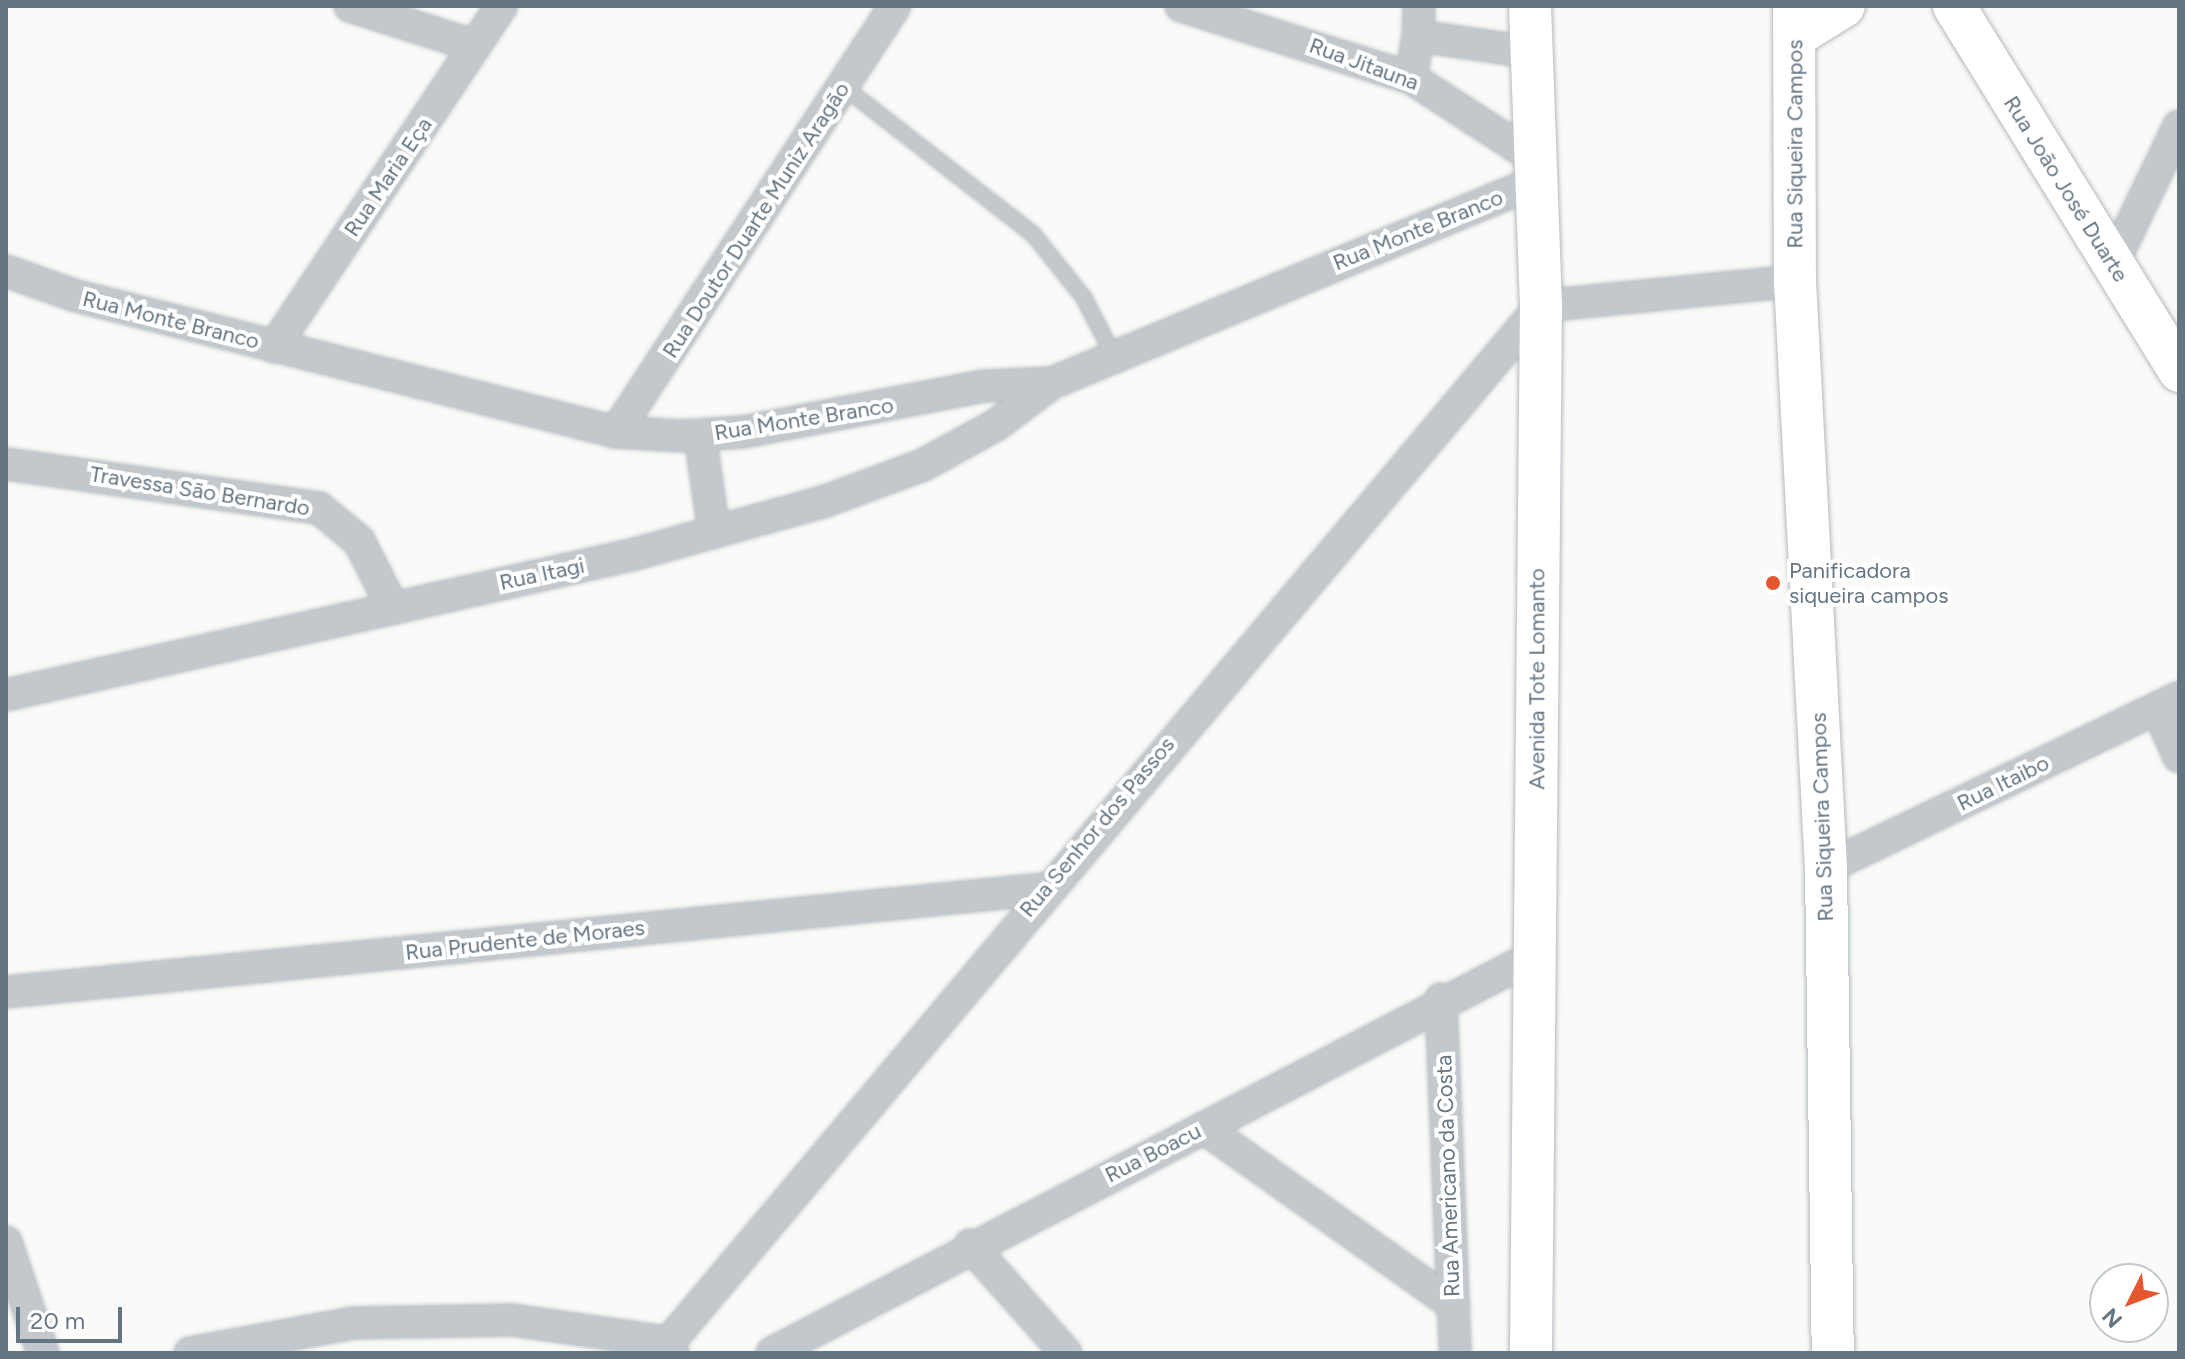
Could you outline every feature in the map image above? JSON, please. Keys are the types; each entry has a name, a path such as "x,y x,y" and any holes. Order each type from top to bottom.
{"street":[{"path":"350,6 475,46"},
{"name":"Rua Maria Eça","path":"274,347 501,6"},
{"name":"Rua Doutor Duarte Muniz Aragão","path":"616,432 895,6"},
{"name":"Rua Jitauna","path":"1181,6 1411,78 1532,170"},
{"name":"Avenida Tote Lomanto","path":"1530,6 1532,170 1541,306 1531,1353"},
{"path":"1796,20 1844,6"},
{"name":"Rua João José Duarte","path":"1954,6 2179,371"},
{"name":"Rua Siqueira Campos","path":"1796,20 1795,281 1826,868 1833,1353"},
{"path":"1411,78 1418,21 1529,52"},
{"path":"2112,265 2179,126"},
{"name":"Rua Monte Branco","path":"6,271 274,347 616,432 700,435 984,386 1052,383 1115,358 1532,170"},
{"name":"Rua Siqueira Campos","path":"1541,306 1795,281"},
{"name":"Rua Senhor dos Passos","path":"666,1349 1044,889 1541,306"},
{"name":"Rua Itagi","path":"6,695 714,532 923,465 1052,383"},
{"path":"700,435 714,532"},
{"name":"Travessa São Bernardo","path":"6,464 319,508 359,541 392,606"},
{"path":"2169,703 2179,757"},
{"name":"Rua Itaibo","path":"1826,868 2169,703"},
{"name":"Rua Prudente de Moraes","path":"6,992 1044,889"},
{"name":"Rua Boacu","path":"772,1353 970,1245 1204,1128 1441,999 1536,955"},
{"name":"Rua Americano da Costa","path":"1441,999 1455,1353"},
{"path":"1204,1128 1454,1305"},
{"path":"6,1242 43,1353"},
{"path":"970,1245 1066,1353"},
{"path":"190,1353 353,1323 512,1320 666,1349"}],"lane":[{"path":"844,87 1033,234 1084,298 1115,358"}],"place":[{"name":"Panificadora siqueira campos","path":"1773,583"}]}
